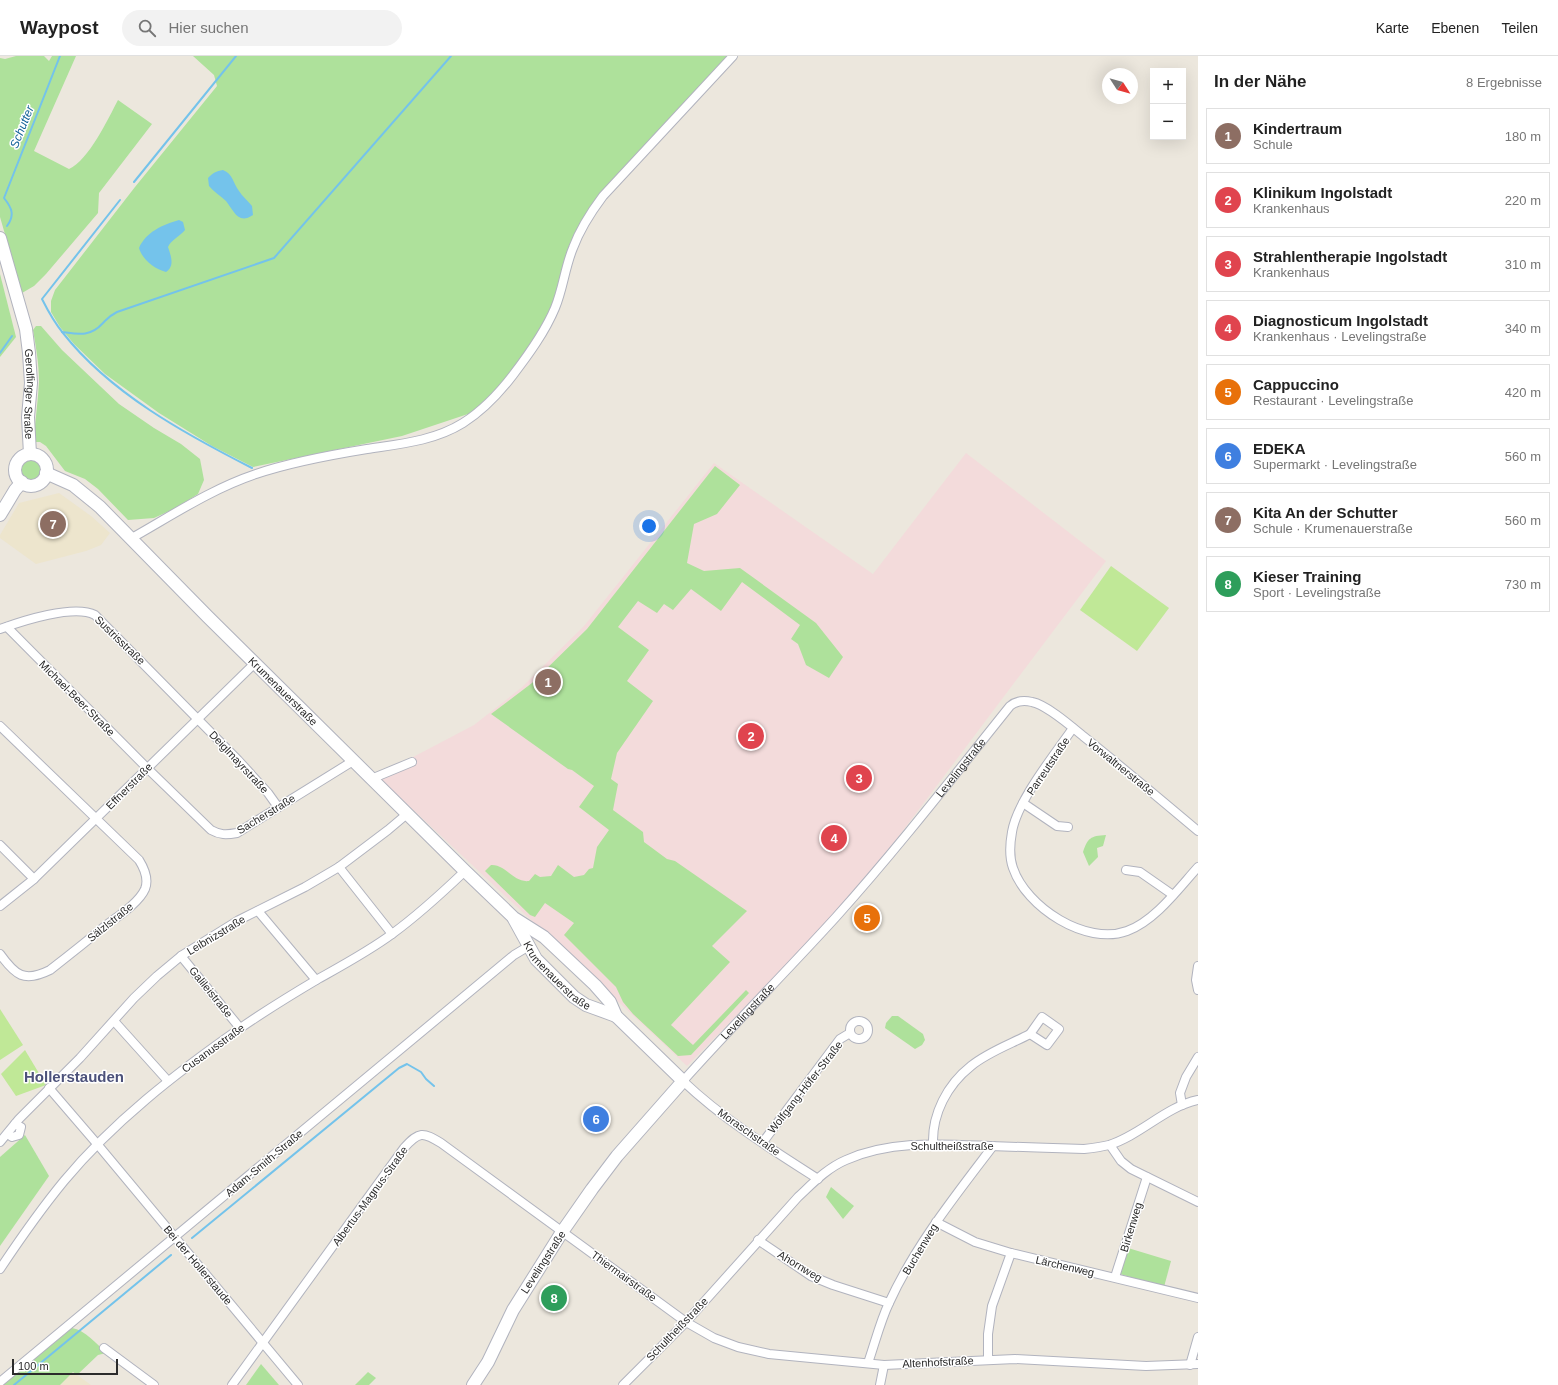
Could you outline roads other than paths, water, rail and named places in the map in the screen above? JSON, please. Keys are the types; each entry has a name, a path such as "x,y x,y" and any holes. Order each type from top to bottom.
{"street":[{"path":"130,539 211,494 255,474 347,452 420,440 442,433 464,423 481,409 512,376 537,341 555,308 572,248 586,221 603,196 733,56"},
{"name":"Gerolfinger Straße","path":"0,238 26,329 31,383 28,417 30,454 40,456 43,459 46,464 46,473"},
{"path":"30,454 21,458 16,465 16,475 22,482 35,485 42,481 46,473"},
{"name":"Krumenauerstraße","path":"46,473 73,484 100,507 130,539 370,779 465,871 514,918 544,937 603,994 610,1002 616,1016 683,1081"},
{"path":"2,508 22,482"},
{"name":"Sustrisstraße","path":"4,628 43,616 79,610 90,612 115,634 198,718"},
{"name":"Michael-Beer-Straße","path":"4,628 147,768"},
{"name":"Effnerstraße","path":"0,906 34,879 255,663"},
{"name":"Levelingstraße","path":"473,1385 488,1362 513,1310 562,1232 617,1156 683,1081 845,907 902,841 1010,706 1013,703 1023,700 1034,702 1042,706"},
{"name":"Vorwaltnerstraße","path":"1042,706 1073,728 1198,831"},
{"name":"Deiglmayrstraße","path":"198,718 268,793 278,807"},
{"path":"0,726 96,819"},
{"name":"Parreutstraße","path":"1073,728 1023,803 1012,830 1010,855 1012,866 1023,889 1049,913 1079,929 1095,933 1113,934 1127,931 1140,924 1156,912 1198,867"},
{"name":"Sacherstraße","path":"147,768 210,830 217,834 224,835 237,833 353,761"},
{"path":"370,779 412,762"},
{"name":"Parreutstraße","path":"1023,803 1052,824 1068,827"},
{"name":"Leibnizstraße","path":"0,1142 8,1134 12,1137 19,1135 21,1127 15,1124 80,1058 134,998 157,976 182,956 239,920 305,887 339,867 407,814"},
{"name":"Sälzlstraße","path":"0,954 16,973 28,976 39,976 50,970 129,908 141,895 147,880 144,868 139,860 96,819"},
{"path":"0,844 34,879"},
{"path":"339,867 392,934"},
{"path":"1126,870 1140,872 1173,895"},
{"name":"Cusanusstraße","path":"0,1269 35,1219 65,1181 98,1144 134,1110 168,1081 240,1028 392,934 427,906 465,871"},
{"path":"258,911 316,980"},
{"name":"Krumenauerstraße","path":"514,918 536,958 545,969 574,997 586,1005 616,1016"},
{"path":"529,946 538,938 544,937"},
{"name":"Adam-Smith-Straße","path":"0,1382 509,960 529,946"},
{"name":"Galileistraße","path":"182,956 240,1028"},
{"path":"1198,966 1196,975 1198,990"},
{"path":"592,1007 599,1003 603,994"},
{"path":"114,1021 168,1081"},
{"name":"Wolfgang-Höfer-Straße","path":"763,1142 840,1040 850,1033"},
{"path":"933,1144 933,1130 938,1112 947,1093 956,1080 971,1066 1030,1034"},
{"path":"1182,1105 1180,1093 1186,1077 1198,1057"},
{"name":"Moraschstraße","path":"683,1081 715,1108 818,1179"},
{"name":"Bei der Hollerstaude","path":"49,1088 98,1144 298,1385"},
{"name":"Schultheißstraße","path":"622,1385 686,1322 798,1197 818,1179 846,1160 872,1151 903,1146 933,1144 1084,1149 1110,1145 1182,1105 1198,1100"},
{"name":"Albertus-Magnus-Straße","path":"263,1343 404,1148 413,1138 420,1135 430,1136 441,1143 562,1232"},
{"path":"1110,1145 1114,1154 1131,1169 1198,1202"},
{"name":"Buchenweg","path":"868,1363 889,1303 911,1262 936,1222 992,1146"},
{"name":"Birkenweg","path":"1115,1277 1147,1177"},
{"name":"Lärchenweg","path":"936,1222 975,1242 1011,1254 1115,1277 1198,1298"},
{"name":"Thiermairstraße","path":"562,1232 686,1322"},
{"name":"Ahornweg","path":"758,1240 811,1276 833,1286 889,1303"},
{"path":"988,1360 988,1334 992,1306 1011,1254"},
{"name":"Altenhofstraße","path":"686,1322 714,1338 738,1347 770,1354 884,1365 1015,1358 1146,1366 1194,1364"},
{"path":"1194,1364 1198,1337"},
{"path":"232,1385 263,1343"},
{"path":"104,1348 154,1385"},
{"name":"Levelingstraße","path":"481,1385 488,1362"},
{"path":"880,1385 884,1365"}],"water":[{"path":"223,170 231,176 240,193 252,206 253,215 248,218 240,218 237,216 226,201 209,186 208,178 215,172"},
{"path":"179,220 183,222 185,230 171,242 168,247 171,257 171,267 166,272 157,269 143,256 139,248 150,233 167,224"}],"waterway":[{"name":"Schutter","path":"7,226 12,212 4,198 60,56"},
{"path":"134,182 236,56"},
{"path":"62,332 79,334 88,333 93,331 117,312 274,258 451,56"},
{"path":"120,200 42,299 63,333 82,355 103,375 126,393 175,426 252,468"},
{"path":"0,353 12,336"},
{"path":"192,1238 399,1068 407,1064 421,1072 434,1086"},
{"path":"14,1385 171,1255"}],"place":[{"name":"Kita An der Schutter","path":"53,524"},
{"name":"Kindertraum","path":"548,682"},
{"name":"Klinikum Ingolstadt","path":"751,736"},
{"name":"Strahlentherapie Ingolstadt","path":"859,778"},
{"name":"Diagnosticum Ingolstadt","path":"834,838"},
{"name":"Cappuccino","path":"867,918"},
{"name":"EDEKA","path":"596,1119"},
{"name":"Kieser Training","path":"554,1298"}],"district":[{"name":"Hollerstauden","path":"74,1076"}]}
